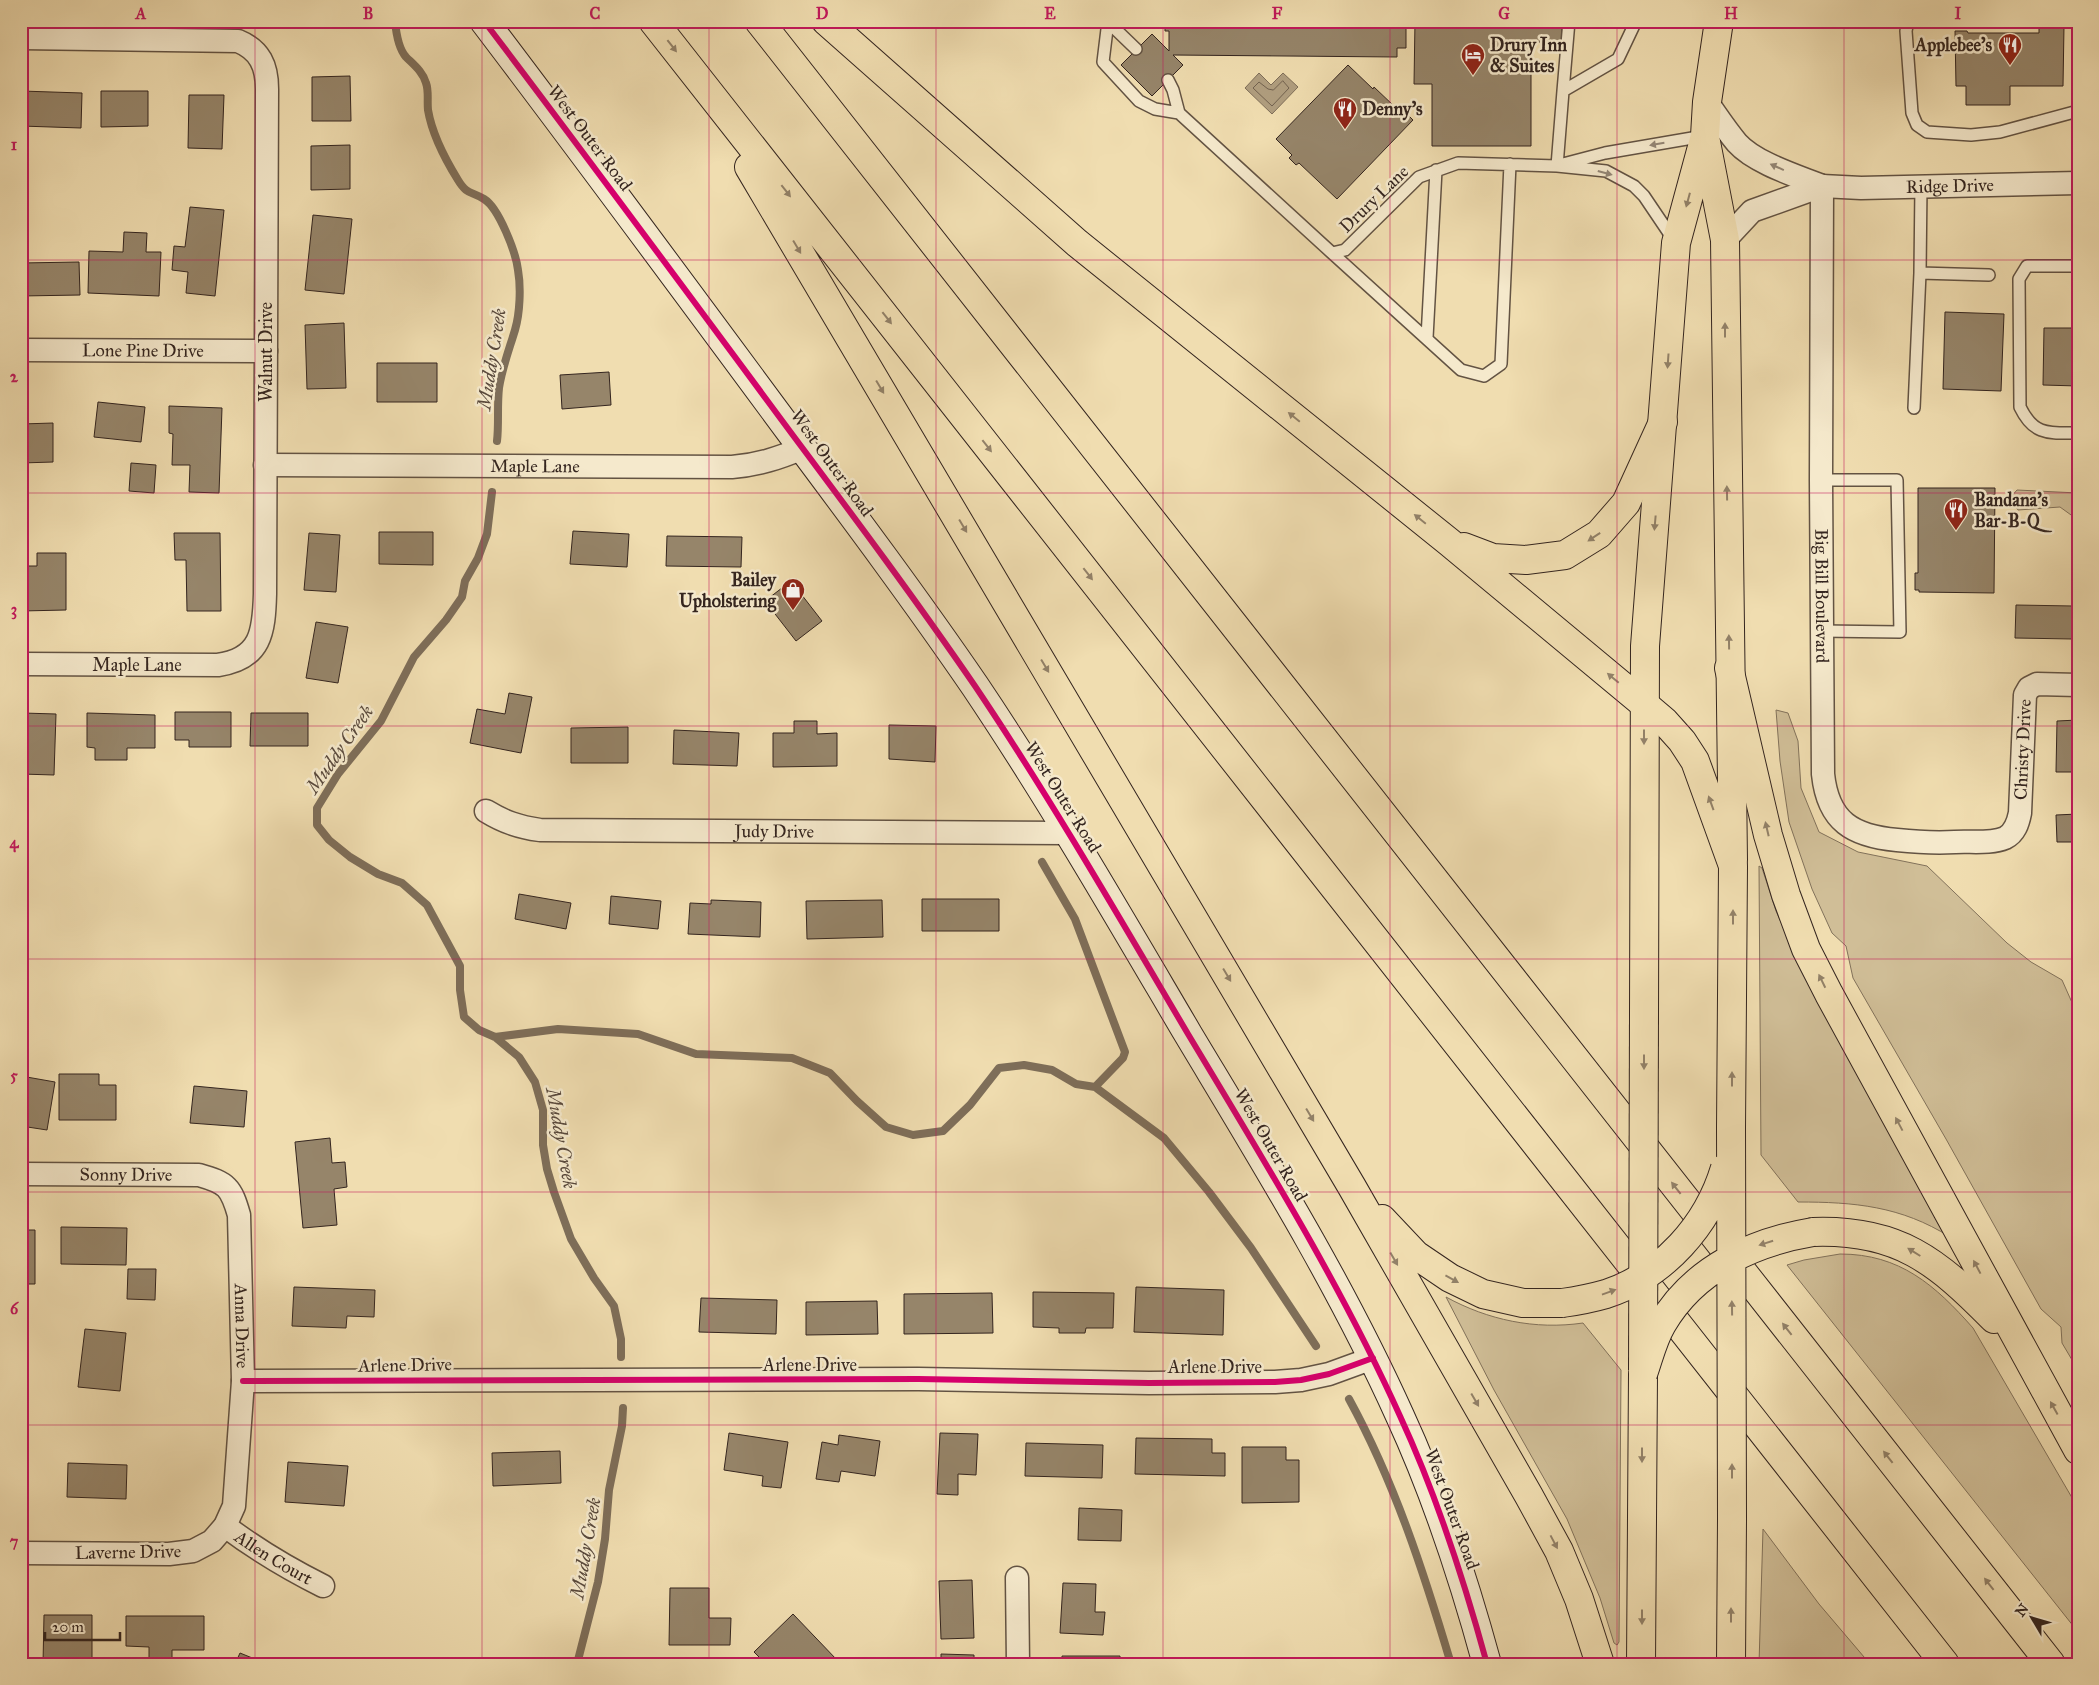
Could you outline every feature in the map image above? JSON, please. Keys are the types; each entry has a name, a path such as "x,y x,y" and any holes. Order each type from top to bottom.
{"main road":[{"path":"653,21 1945,1664"},
{"path":"759,21 2052,1664"},
{"path":"826,21 1077,243 1449,542 1665,722 1682,741 1695,761 1733,866"},
{"path":"1643,1659 1642,1277 1645,646 1676,243 1705,136 1707,102 1719,21"},
{"path":"691,70 1352,1187 1559,1551 1579,1599 1600,1664"},
{"path":"1705,136 1725,240 1733,866 1731,1664"},
{"path":"1449,542 1493,558 1526,560 1565,555 1599,534 1626,503 1663,422"},
{"path":"1730,668 1768,835 1786,894 1806,949 1833,1003 2016,1341 2078,1450"},
{"path":"1352,1187 1416,1255 1450,1278 1483,1294 1523,1303 1562,1303 1607,1293 1642,1277 1664,1261 1687,1239 1702,1220 1716,1195 1731,1138"},
{"path":"1643,1374 1662,1324 1677,1303 1695,1284 1731,1258 1762,1244 1784,1237 1813,1232 1843,1231 1876,1237 1906,1248 1939,1267 1968,1292 2016,1341"}],"street":[{"name":"West Outer Road","path":"484,21 803,448 951,652 1009,738 1068,833 1268,1168 1326,1269 1373,1358 1402,1421 1442,1520 1460,1570 1487,1664"},
{"name":"Walnut Drive","path":"21,38 238,41 255,51 265,68 267,84 264,612 263,630 258,642 250,652"},
{"name":"Ridge Drive","path":"1707,102 1738,144 1747,151 1762,161 1822,186 1861,188 2078,183"},
{"name":"Ridge Drive","path":"1725,240 1752,211 1822,186"},
{"name":"Big Bill Boulevard","path":"1822,186 1820,480 1825,791 1831,807 1839,819 1850,829 1864,836 1915,842 1996,840 2006,837 2014,831"},
{"name":"Lone Pine Drive","path":"21,350 266,351"},
{"name":"Maple Lane","path":"265,465 732,467 753,466 803,448"},
{"name":"Maple Lane","path":"21,664 218,665 240,659 250,652"},
{"name":"Christy Drive","path":"2014,831 2020,813 2025,695 2030,688 2037,684 2078,685"},
{"name":"Judy Drive","path":"486,811 502,821 519,827 540,830 1068,833"},
{"name":"Sonny Drive","path":"21,1174 199,1175 219,1181 228,1187"},
{"name":"Anna Drive","path":"225,1526 234,1506 243,1381 239,1215 234,1196 228,1187"},
{"name":"Arlene Drive","path":"243,1381 918,1379 1149,1383 1275,1382 1301,1380 1329,1374 1373,1358"},
{"name":"Laverne Drive","path":"21,1553 160,1554 193,1551 212,1541 225,1526"},
{"name":"Allen Court","path":"225,1526 254,1548 323,1586"},
{"path":"1017,1578 1018,1664"}],"lane":[{"path":"1108,21 1136,49"},
{"path":"1108,21 1103,62 1139,101 1155,109 1179,113 1174,90 1168,80"},
{"path":"1557,166 1569,21"},
{"path":"1563,91 1618,58 1636,21"},
{"path":"1908,21 1906,31 1912,113 1917,125 1927,132 1971,135 2000,132 2078,111"},
{"name":"Drury Lane","path":"1179,113 1332,253 1346,250 1419,177 1458,163 1557,166 1606,171 1634,186 1644,196 1676,243"},
{"name":"Drury Lane","path":"1557,166 1605,153 1705,136"},
{"path":"1332,253 1462,370 1484,376 1501,364 1510,164"},
{"path":"1426,338 1436,170"},
{"path":"1914,408 1920,273 1921,186"},
{"path":"2078,266 2027,266 2019,279 2020,407 2027,421 2039,430 2052,433 2078,433"},
{"path":"1920,273 1989,275"},
{"path":"1820,480 1897,480 1900,632 1821,630"}],"shaded area":[{"path":"2017,490 2078,493 2078,520 2060,507 2018,510 2010,498"},
{"path":"1776,710 1788,713 1798,741 1801,788 1819,832 1858,852 1927,866 2007,943 2031,962 2062,980 2078,1016 2078,1370 2062,1343 2061,1327 2041,1309 1853,978 1846,946 1832,933 1812,889 1789,822 1780,761"},
{"path":"1759,866 1762,868 1776,911 1809,985 1950,1237 1913,1218 1895,1212 1858,1205 1798,1202 1761,1155"},
{"path":"1840,1254 1861,1255 1881,1260 1915,1275 1945,1298 1973,1328 2078,1508 2078,1632 1787,1265"},
{"path":"1446,1297 1478,1312 1512,1321 1547,1325 1583,1323 1621,1370 1619,1642 1617,1645 1614,1643 1600,1598 1567,1519 1494,1390"},
{"path":"1763,1529 1819,1604 1870,1664 1759,1664"}],"water":[{"path":"1259,73 1271,85 1283,73 1298,87 1272,114 1245,88"}],"building":[{"path":"1165,21 1406,21 1406,48 1397,48 1397,57 1173,55 1183,65 1152,96 1121,65 1152,34 1169,51 1169,31 1165,31"},
{"name":"Drury Inn & Suites","path":"1415,21 1562,21 1562,42 1522,42 1529,43 1529,68 1531,68 1531,146 1432,146 1432,84 1414,84"},
{"name":"Applebee's","path":"2039,26 2064,26 2063,86 2010,86 2010,105 1966,105 1966,86 1956,86 1955,31 1967,31 1968,33 2039,33"},
{"name":"Denny's","path":"1348,65 1373,89 1374,87 1395,107 1397,104 1413,120 1337,199 1299,163 1296,165 1289,158 1292,155 1276,139"},
{"path":"350,76 351,121 312,121 312,77"},
{"path":"21,91 82,93 81,128 21,126"},
{"path":"101,91 148,91 148,126 101,127"},
{"path":"189,95 224,95 222,149 188,148"},
{"path":"350,145 350,189 311,190 311,146"},
{"path":"190,207 224,210 215,296 186,293 188,272 172,270 174,246 185,247"},
{"path":"313,215 352,219 344,294 305,290"},
{"path":"124,232 147,233 146,252 161,252 159,296 88,293 89,251 123,252"},
{"path":"79,262 80,295 21,296 21,263"},
{"path":"1945,312 2004,314 2001,391 1943,389"},
{"path":"344,323 346,388 307,389 305,325"},
{"path":"2044,328 2078,328 2078,386 2043,385"},
{"path":"377,363 437,363 437,402 377,402"},
{"path":"609,372 611,405 562,409 560,375"},
{"path":"98,402 145,407 141,442 94,437"},
{"path":"169,406 222,408 219,493 189,492 190,465 172,465 173,434 169,433"},
{"path":"53,423 53,462 21,463 21,424"},
{"path":"131,463 156,465 154,493 129,491"},
{"name":"Bandana's Bar-B-Q","path":"1918,488 1995,488 1994,593 1919,592 1919,590 1915,590 1915,573 1918,573"},
{"path":"573,531 629,534 627,567 570,564"},
{"path":"379,532 433,532 433,565 379,564"},
{"path":"174,533 220,533 221,611 187,611 186,560 175,560"},
{"path":"309,533 340,535 336,592 304,590"},
{"path":"667,536 742,537 741,567 666,566"},
{"path":"37,553 66,553 66,610 21,611 21,566 37,566"},
{"name":"Bailey Upholstering","path":"791,581 822,621 796,641 765,601"},
{"path":"2016,605 2073,606 2072,639 2015,638"},
{"path":"316,622 348,627 338,683 306,678"},
{"path":"509,693 532,697 521,753 470,743 477,709 505,714"},
{"path":"175,712 231,712 231,747 189,747 189,740 175,740"},
{"path":"23,713 56,714 54,775 21,774 21,718"},
{"path":"87,713 155,715 155,748 127,748 127,760 95,760 95,748 87,747"},
{"path":"251,713 308,713 308,746 250,746"},
{"path":"2078,720 2078,772 2056,772 2057,721"},
{"path":"794,721 817,721 817,734 837,733 837,766 773,767 773,733 794,733"},
{"path":"889,725 936,726 935,762 889,759"},
{"path":"628,727 628,763 571,763 571,728"},
{"path":"674,730 739,733 737,766 673,764"},
{"path":"2078,814 2078,842 2057,842 2056,815"},
{"path":"519,894 571,903 566,929 515,919"},
{"path":"611,896 661,901 658,929 609,924"},
{"path":"922,899 999,899 999,931 922,931"},
{"path":"711,900 761,902 760,937 688,934 690,903 711,904"},
{"path":"882,900 883,937 807,939 806,901"},
{"path":"59,1074 99,1074 99,1085 116,1085 116,1120 59,1120"},
{"path":"21,1076 55,1082 47,1130 21,1126"},
{"path":"194,1086 247,1091 244,1127 190,1123"},
{"path":"330,1138 332,1163 345,1162 347,1187 334,1189 337,1225 303,1228 295,1142"},
{"path":"61,1227 127,1228 126,1265 61,1264"},
{"path":"21,1230 35,1230 35,1284 21,1284"},
{"path":"128,1269 156,1269 155,1300 127,1299"},
{"path":"294,1287 375,1290 374,1317 347,1316 346,1328 292,1326"},
{"path":"1136,1287 1224,1290 1223,1335 1134,1332"},
{"path":"1033,1292 1114,1293 1113,1328 1086,1328 1085,1333 1059,1333 1059,1328 1033,1327"},
{"path":"992,1293 993,1333 904,1334 904,1294"},
{"path":"701,1298 777,1300 776,1334 699,1332"},
{"path":"877,1301 878,1334 806,1335 806,1302"},
{"path":"85,1329 126,1333 120,1391 78,1387"},
{"path":"729,1433 788,1442 781,1488 762,1486 763,1476 724,1470"},
{"path":"940,1433 978,1434 976,1475 958,1474 958,1495 937,1494"},
{"path":"839,1435 880,1441 875,1476 841,1471 839,1482 816,1479 822,1442 838,1445"},
{"path":"1136,1438 1212,1439 1212,1453 1225,1453 1225,1476 1135,1474"},
{"path":"1026,1443 1103,1445 1102,1478 1025,1476"},
{"path":"1242,1447 1286,1447 1286,1460 1299,1460 1299,1502 1242,1503"},
{"path":"560,1451 561,1483 493,1486 492,1453"},
{"path":"288,1462 348,1466 344,1506 285,1502"},
{"path":"68,1463 127,1465 126,1499 67,1497"},
{"path":"1079,1508 1122,1510 1121,1541 1078,1540"},
{"path":"972,1580 974,1638 941,1639 939,1581"},
{"path":"1063,1583 1096,1584 1095,1612 1105,1612 1103,1635 1060,1633"},
{"path":"670,1588 709,1588 709,1618 731,1618 730,1645 669,1645"},
{"path":"793,1614 837,1660 833,1664 796,1664 793,1661 791,1664 766,1664 754,1652"},
{"path":"44,1615 92,1615 92,1664 43,1664"},
{"path":"126,1616 204,1616 204,1650 172,1650 172,1664 149,1664 149,1647 126,1646"},
{"path":"240,1653 267,1664 235,1664"},
{"path":"941,1654 974,1655 974,1664 941,1664"},
{"path":"1062,1656 1120,1656 1120,1664 1062,1664"},
{"path":"271,1658 285,1664 268,1664"}],"waterway":[{"name":"Muddy Creek","path":"395,21 401,49 425,79 430,119 444,155 464,188 490,204 501,221 517,262 520,284 519,308 517,323 499,388 497,441"},
{"name":"Muddy Creek","path":"492,492 487,534 478,558 465,581 462,597 446,620 414,657 381,721 338,774 317,808 317,825 329,840 350,857 378,874 402,883 427,905 460,966 460,990 464,1017 479,1030 495,1037 519,1057 535,1082 543,1110 543,1145 547,1169 554,1192 571,1239 594,1278 614,1306 621,1339 621,1357"},
{"path":"1042,862 1075,919 1125,1052 1123,1058 1095,1087"},
{"path":"495,1037 558,1029 638,1034 696,1054 792,1058 830,1073 886,1127 913,1135 943,1131 970,1105 999,1068 1024,1065 1052,1070 1076,1084 1095,1087 1164,1138 1209,1192 1251,1248 1316,1346"},
{"path":"1349,1399 1381,1463 1407,1529 1451,1664"},
{"name":"Muddy Creek","path":"577,1664 598,1582 605,1539 609,1490 622,1426 623,1408"}],"cycle path":[{"path":"484,21 908,590 975,686 1058,815 1300,1222 1377,1367 1400,1416 1438,1507 1469,1601 1487,1664"},
{"path":"243,1381 918,1379 1149,1383 1275,1382 1301,1380 1329,1374 1373,1358"}],"place":[{"name":"Applebee's","path":"2010,66"},
{"name":"Drury Inn & Suites","path":"1473,76"},
{"name":"Denny's","path":"1345,130"},
{"name":"Bandana's Bar-B-Q","path":"1956,531"},
{"name":"Bailey Upholstering","path":"793,611"}]}
